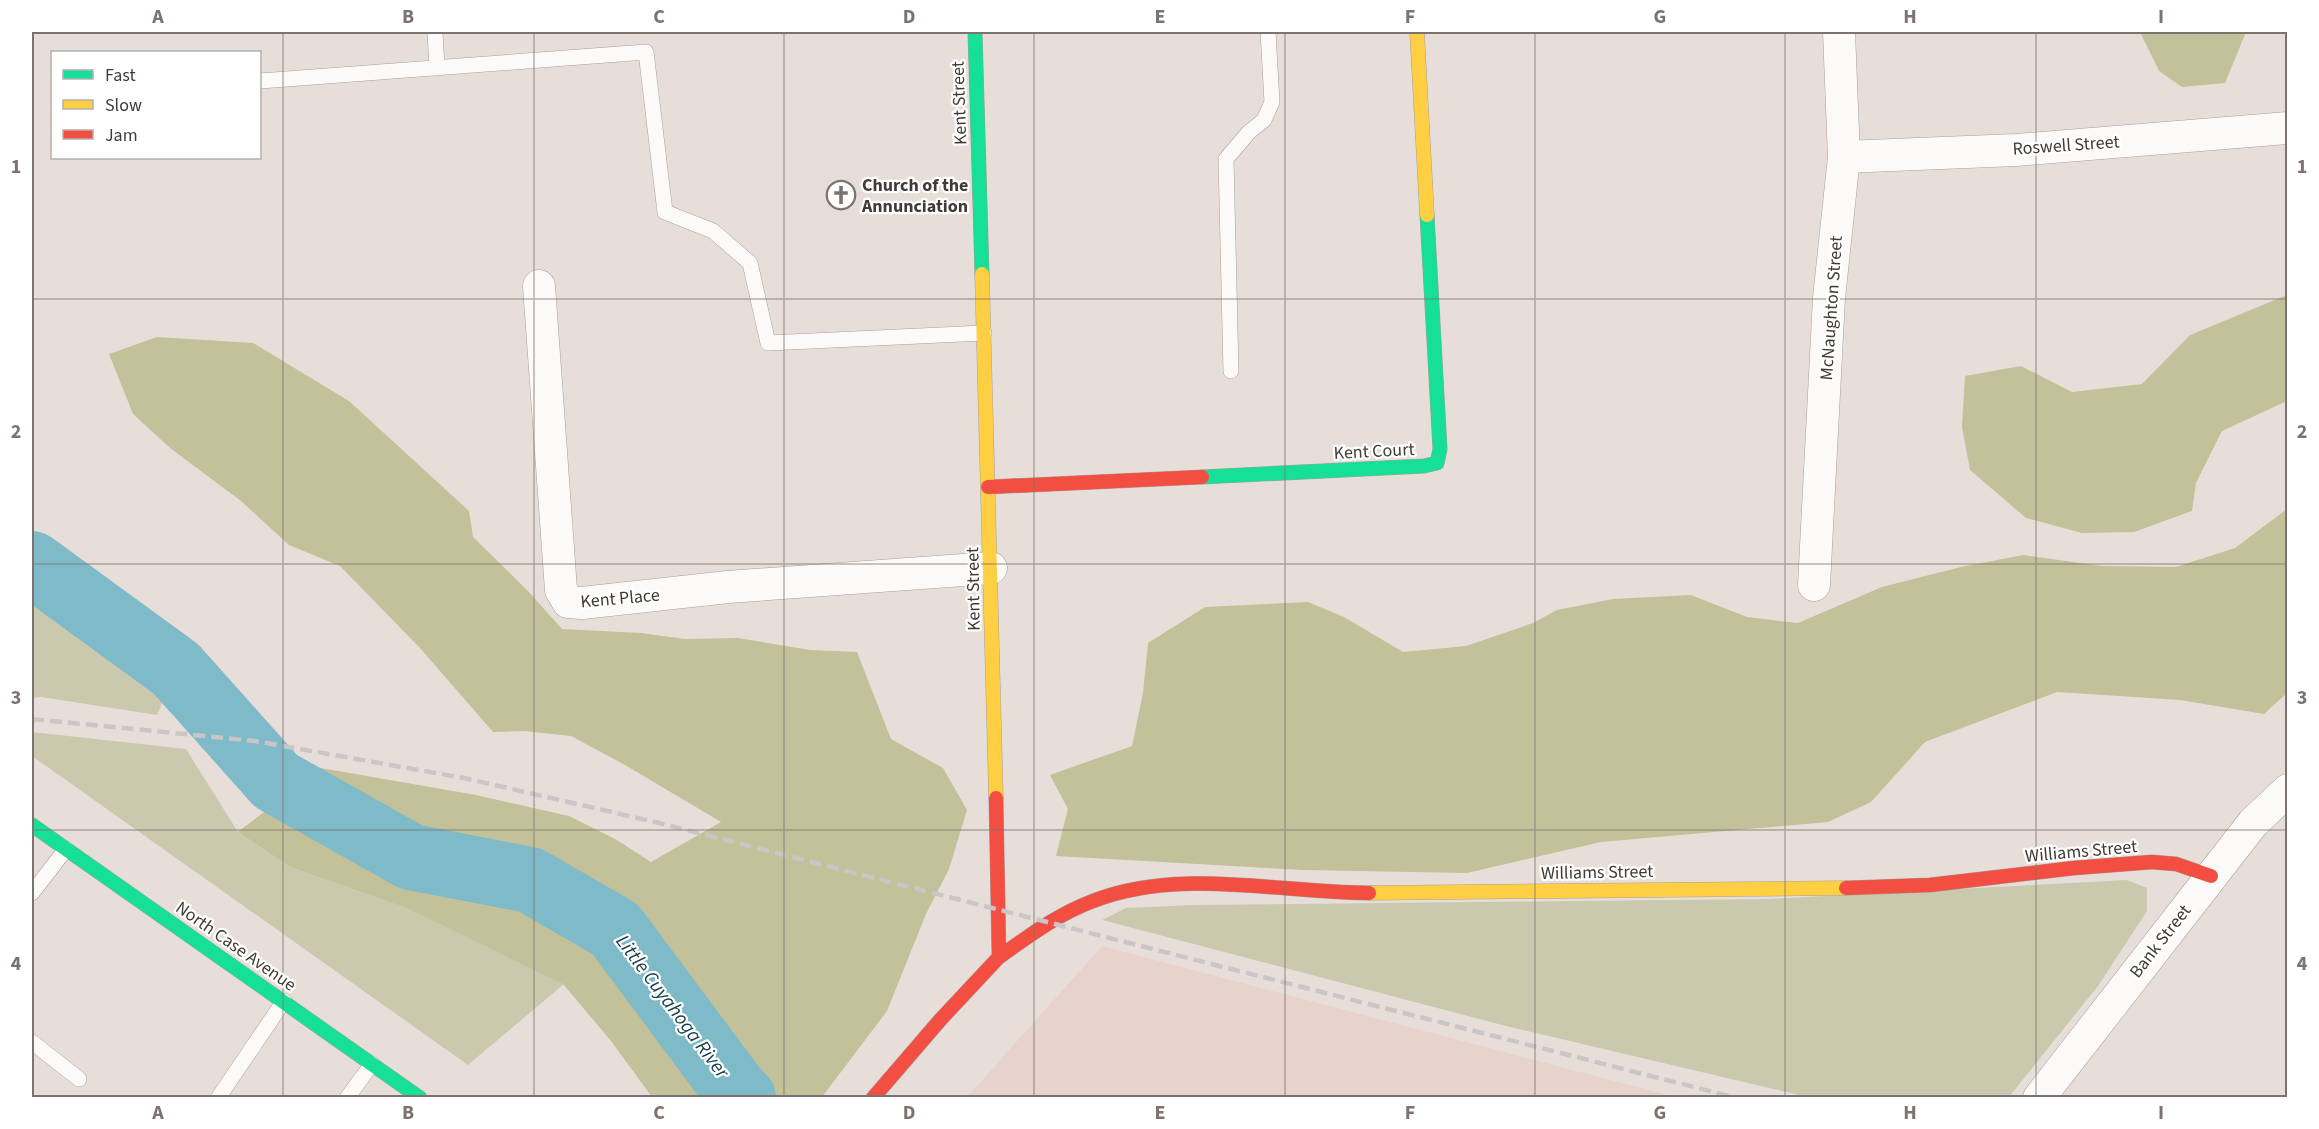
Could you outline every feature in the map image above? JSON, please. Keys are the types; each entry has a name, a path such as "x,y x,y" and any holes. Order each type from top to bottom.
{"street":[{"name":"Kent Street","path":"975,32 991,568 999,957"},
{"name":"Kent Court","path":"988,487 1424,466 1437,463 1440,449 1417,32"},
{"name":"McNaughton Street","path":"1814,585 1829,298 1844,157 1839,32"},
{"name":"Roswell Street","path":"1844,157 2016,150 2288,128"},
{"name":"Kent Place","path":"539,286 561,590 567,602 582,603 819,579 991,568"},
{"name":"Bank Street","path":"2039,1098 2253,823 2288,790"},
{"name":"North Case Avenue","path":"32,825 420,1098"},
{"name":"Williams Street","path":"999,957 1061,915 1083,904 1127,890 1159,886 1241,885 1328,893 1844,888 1930,885 2074,868 2152,862 2176,864 2211,876"},
{"path":"874,1097 940,1019 999,957"}],"lane":[{"path":"435,32 437,68"},
{"path":"1231,371 1226,159 1249,132 1264,120 1272,102 1268,32"},
{"path":"261,81 646,52 665,212 713,231 750,262 768,343 984,333"},
{"path":"32,894 66,849"},
{"path":"218,1098 284,1001"},
{"path":"32,1042 79,1079"},
{"path":"347,1098 372,1064"}],"shaded area":[{"path":"1102,946 1675,1097 967,1097"}],"green space":[{"path":"2140,32 2246,32 2225,83 2182,87 2159,71"},
{"path":"2287,295 2287,401 2222,431 2196,483 2192,511 2134,532 2082,533 2026,518 1970,470 1962,427 1965,376 2021,366 2072,392 2142,384 2190,335"},
{"path":"157,337 253,343 349,401 469,511 473,537 528,591 562,629 641,633 685,639 738,638 810,650 857,652 891,739 943,768 967,810 949,869 926,914 887,1011 822,1097 652,1097 611,1041 563,984 406,908 290,867 238,832 321,768 476,795 569,816 617,840 651,862 721,822 571,736 524,731 493,732 420,648 340,566 289,545 241,501 170,448 133,414 109,354"},
{"path":"2287,509 2287,693 2264,714 2180,700 2057,692 1925,742 1871,802 1828,822 1601,842 1467,873 1303,870 1056,856 1068,809 1050,775 1132,746 1143,693 1148,643 1205,607 1308,602 1344,617 1403,652 1466,646 1533,623 1557,610 1613,599 1691,595 1747,617 1798,623 1882,587 1961,567 2023,555 2102,566 2176,567 2235,548"},
{"path":"32,586 166,668 162,703 157,715 41,697 32,698"},
{"path":"32,732 186,749 238,832 290,867 406,908 564,984 468,1065 32,756"},
{"path":"2127,880 2147,888 2147,911 2098,986 2008,1098 1808,1097 1506,1026 1102,920 1126,908 1194,905 1768,899"}],"waterway":[{"name":"Little Cuyahoga River","path":"32,564 176,669 276,781 411,857 530,880 615,929 743,1098"}],"railway":[{"path":"32,719 255,741 464,778 655,822 1737,1098"}],"traffic: fast":[{"path":"975,32 982,274"},
{"path":"1202,477 1424,466 1437,463 1440,449 1427,215"},
{"path":"32,825 420,1098"}],"traffic: slow":[{"path":"1417,32 1427,215"},
{"path":"982,274 996,798"},
{"path":"1369,893 1846,888"}],"traffic: jam":[{"path":"988,487 1202,477"},
{"path":"873,1098 941,1019 999,957 996,798"},
{"path":"1846,888 1930,885 2074,868 2152,862 2176,864 2211,876"},
{"path":"999,957 1068,912 1093,901 1126,891 1159,885 1230,884 1369,893"}],"place":[{"name":"Church of the Annunciation","path":"841,195"}]}
